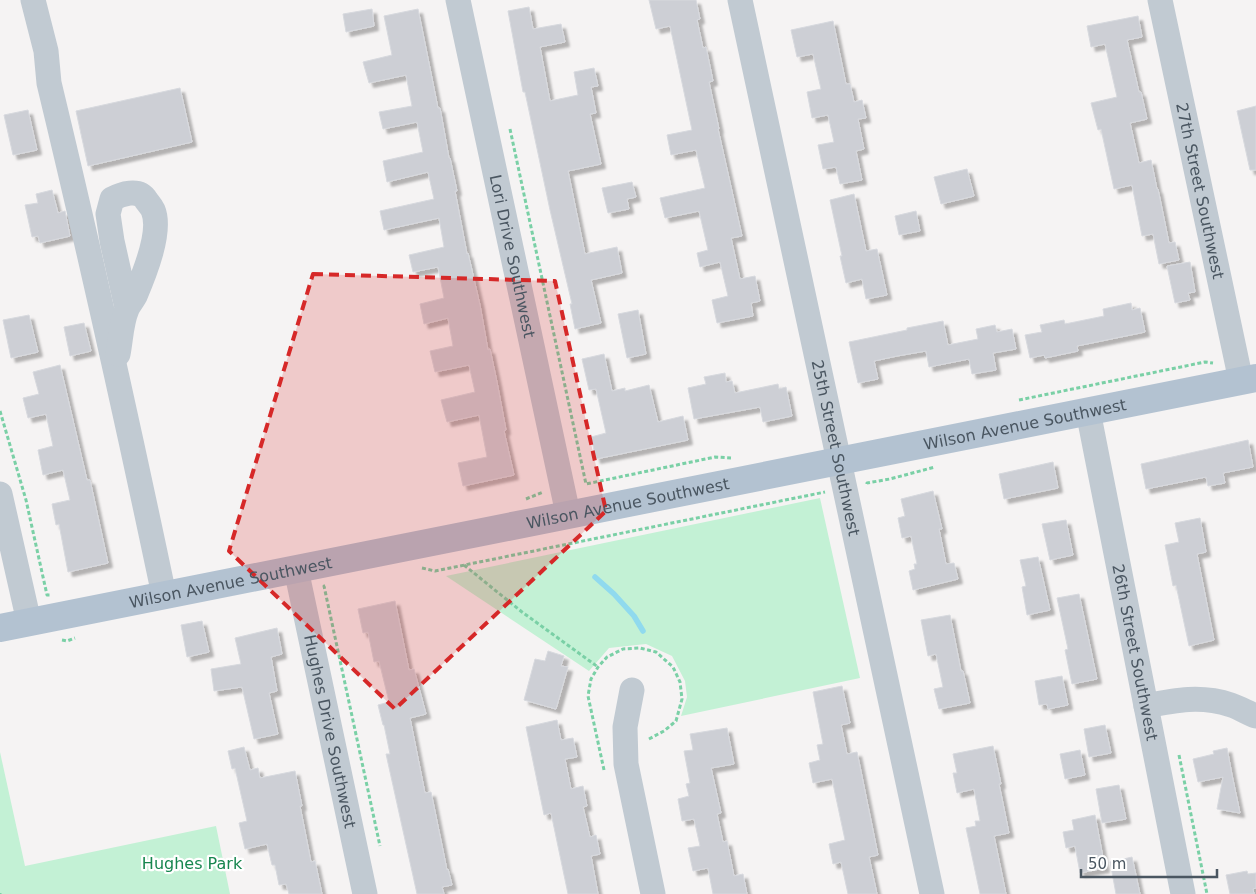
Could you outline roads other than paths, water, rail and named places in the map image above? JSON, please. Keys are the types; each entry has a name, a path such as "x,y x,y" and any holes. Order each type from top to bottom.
{"main road":[{"name":"Wilson Avenue Southwest","path":"0,628 1088,411 1245,373"}],"street":[{"path":"33,0 46,52 49,83 116,369 164,595"},
{"name":"Lori Drive Southwest","path":"458,0 568,514"},
{"name":"25th Street Southwest","path":"740,0 932,894"},
{"name":"27th Street Southwest","path":"1160,0 1245,373"},
{"path":"116,369 122,324 127,308"},
{"name":"26th Street Southwest","path":"1088,411 1183,894"},
{"path":"0,494 29,622"},
{"name":"Hughes Drive Southwest","path":"296,569 365,894"},
{"path":"632,690 625,727 626,764 653,894"},
{"path":"1146,706 1178,700 1210,700 1232,705 1256,716"}],"waterway":[{"path":"595,577 634,616 643,631"}],"park label":[{"name":"Hughes Park","path":"192,863"}]}
